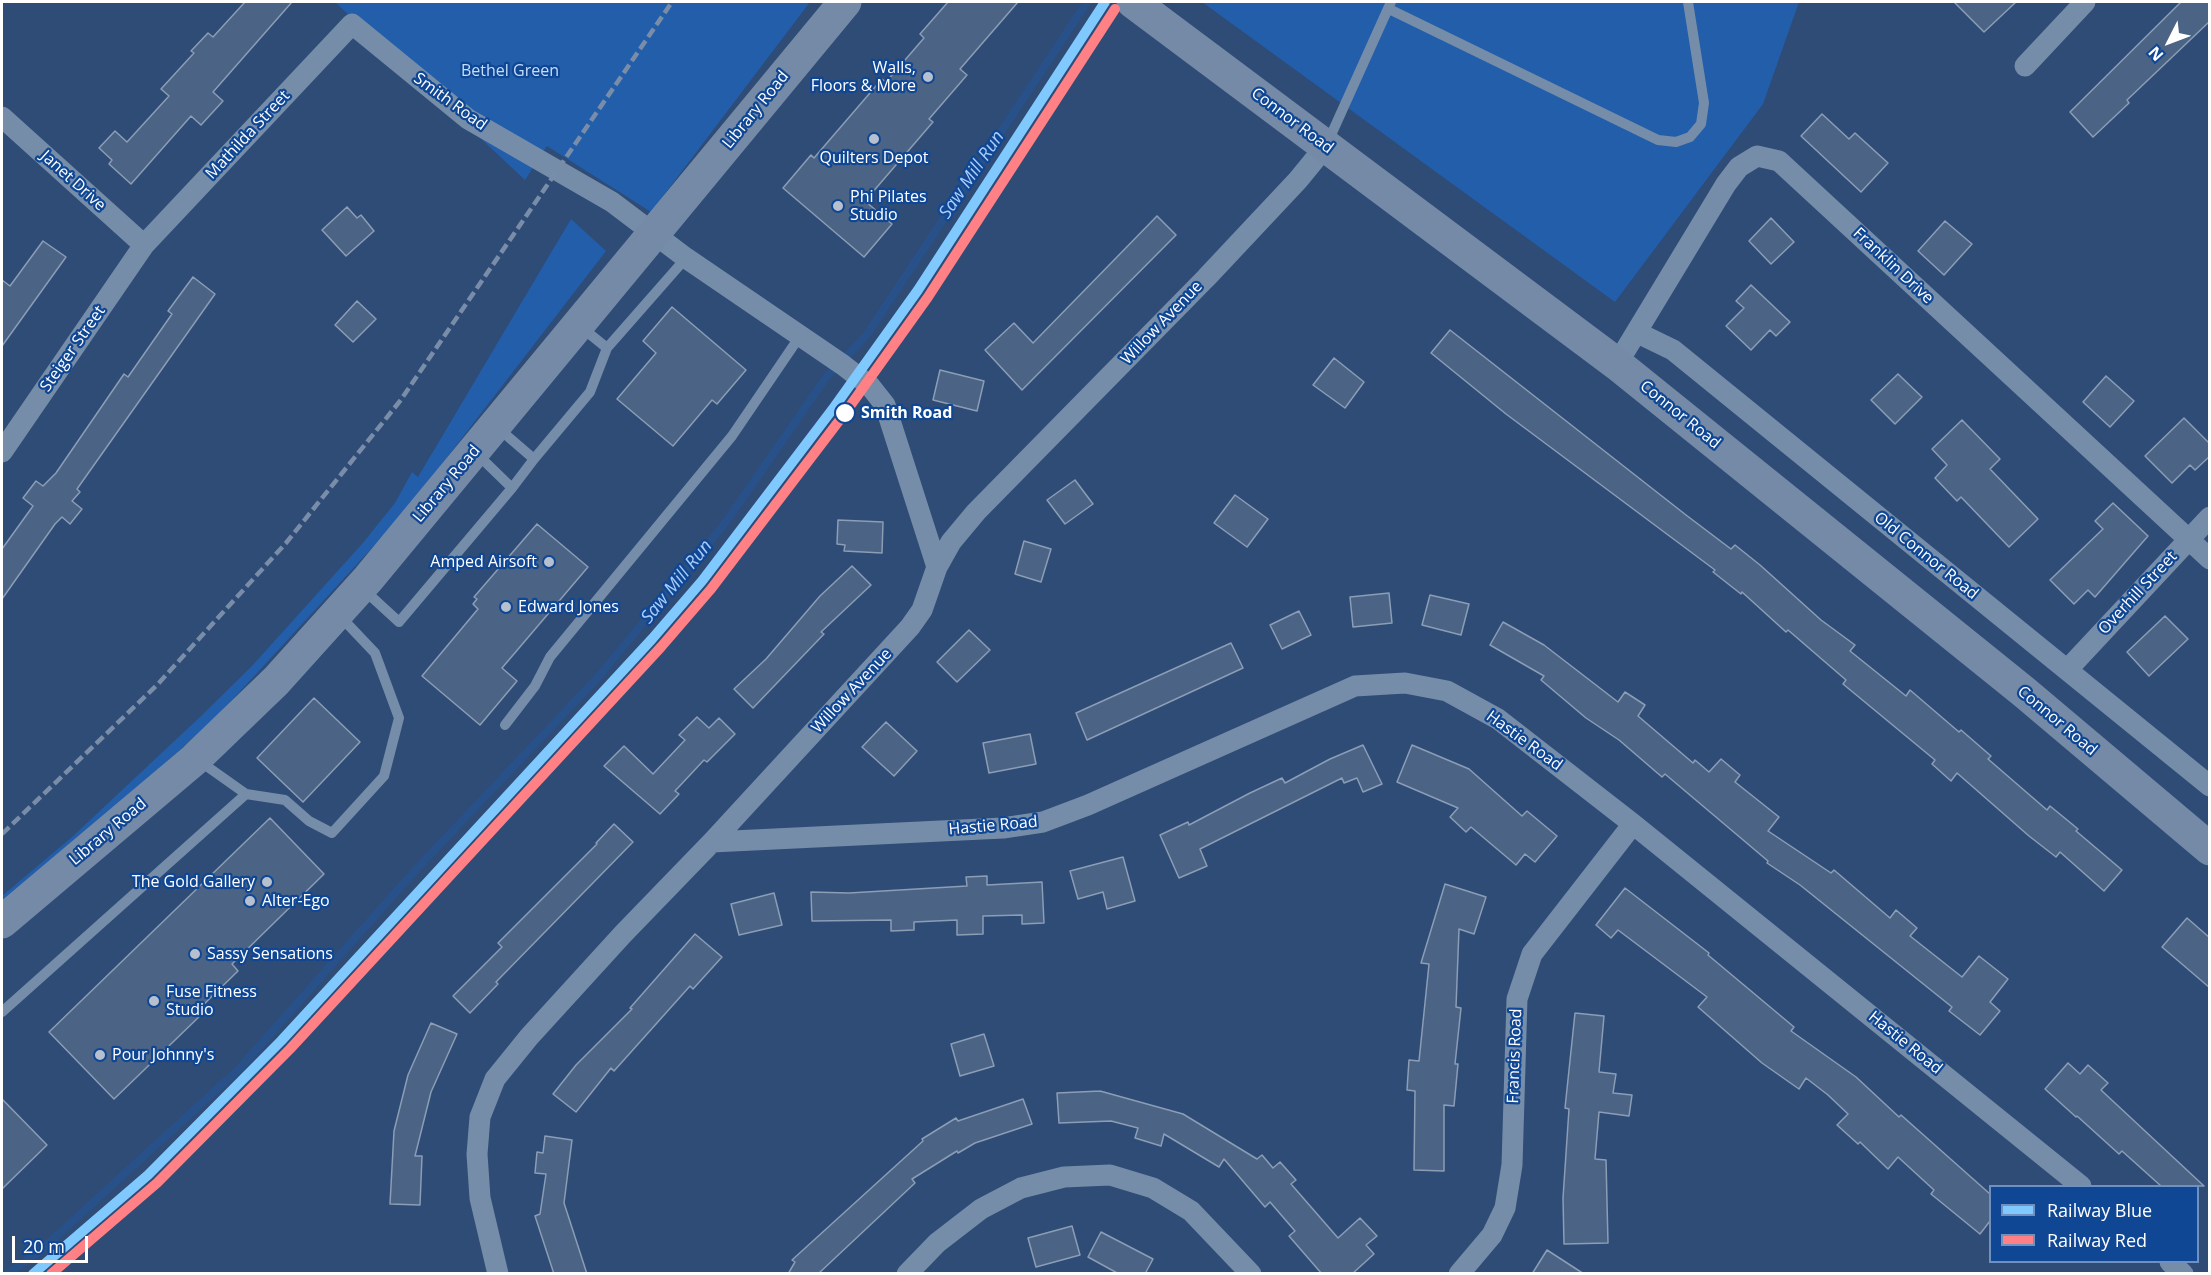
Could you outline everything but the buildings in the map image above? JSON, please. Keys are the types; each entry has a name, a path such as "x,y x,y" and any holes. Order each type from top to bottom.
{"main road":[{"name":"Library Road","path":"2,922 195,759 276,681 360,587 474,452 845,2"},
{"name":"Connor Road","path":"1134,2 1617,364 2024,692 2210,849"}],"street":[{"path":"2025,66 2085,2"},
{"name":"Smith Road","path":"352,24 468,118 612,202 686,258 836,359 870,386 885,405 936,567"},
{"name":"Mathilda Street","path":"144,245 352,24"},
{"name":"Janet Drive","path":"2,117 144,245"},
{"name":"Willow Avenue","path":"498,1274 480,1198 477,1154 480,1117 495,1079 529,1037 622,934 712,842 910,627 922,610 936,567 951,542 976,512 1214,270 1298,180 1325,147"},
{"name":"Franklin Drive","path":"1617,364 1638,333 1726,184 1739,167 1757,156 1779,161 2210,559"},
{"name":"Steiger Street","path":"2,452 144,245"},
{"name":"Old Connor Road","path":"1638,333 1673,350 2210,786"},
{"name":"Overhill Street","path":"2067,670 2210,517"},
{"name":"Hastie Road","path":"712,842 1003,828 1042,822 1088,805 1355,686 1405,683 1447,691 1498,719 1633,824 2080,1185"},
{"name":"Francis Road","path":"1459,1274 1492,1235 1505,1208 1512,1165 1517,999 1532,954 1633,824"},
{"path":"907,1274 937,1243 981,1209 1021,1188 1064,1177 1110,1175 1153,1188 1191,1211 1251,1274"},
{"path":"2171,1263 2183,1274"}],"lane":[{"path":"1325,147 1390,5 1658,140 1676,142 1690,137 1701,124 1704,103 1688,2"},
{"path":"360,587 399,622 590,392 607,348 686,258"},
{"path":"579,326 607,348"},
{"path":"505,725 535,686 549,657 732,436 800,336"},
{"path":"495,426 534,459"},
{"path":"474,452 512,488"},
{"path":"195,759 246,794 285,800 309,821 332,833 384,776 399,718 375,653 337,613"},
{"path":"2,1012 246,794"}],"green space":[{"name":"Bethel Green","path":"335,2 810,2 651,212 547,146 525,180"},
{"path":"1202,2 1799,2 1763,104 1615,302"},
{"path":"571,219 606,251 405,512 212,722 2,905 2,896 72,837 251,667 362,544 395,503 412,472 418,477"}],"waterway":[{"name":"Saw Mill Run","path":"7,1274 39,1252 239,1069 411,875 600,675 726,522 827,376 866,336 1087,2"}],"railway":[{"path":"2,834 157,685 286,543 400,401 672,2"}],"rail line":[{"name":"Blue","path":"33,1274 148,1175 281,1041 652,639 702,581 835,406 918,290 1105,2"},
{"name":"Red","path":"51,1274 157,1183 290,1049 661,647 711,589 845,413 928,297 1115,9"}],"place":[{"name":"Walls, Floors & More","path":"928,77"},
{"name":"Quilters Depot","path":"874,139"},
{"name":"Phi Pilates Studio","path":"838,206"},
{"name":"Smith Road","path":"845,413"},
{"name":"Amped Airsoft","path":"549,562"},
{"name":"Edward Jones","path":"506,607"},
{"name":"The Gold Gallery","path":"267,882"},
{"name":"Alter-Ego","path":"250,901"},
{"name":"Sassy Sensations","path":"195,954"},
{"name":"Fuse Fitness Studio","path":"154,1001"},
{"name":"Pour Johnny's","path":"100,1055"}]}
